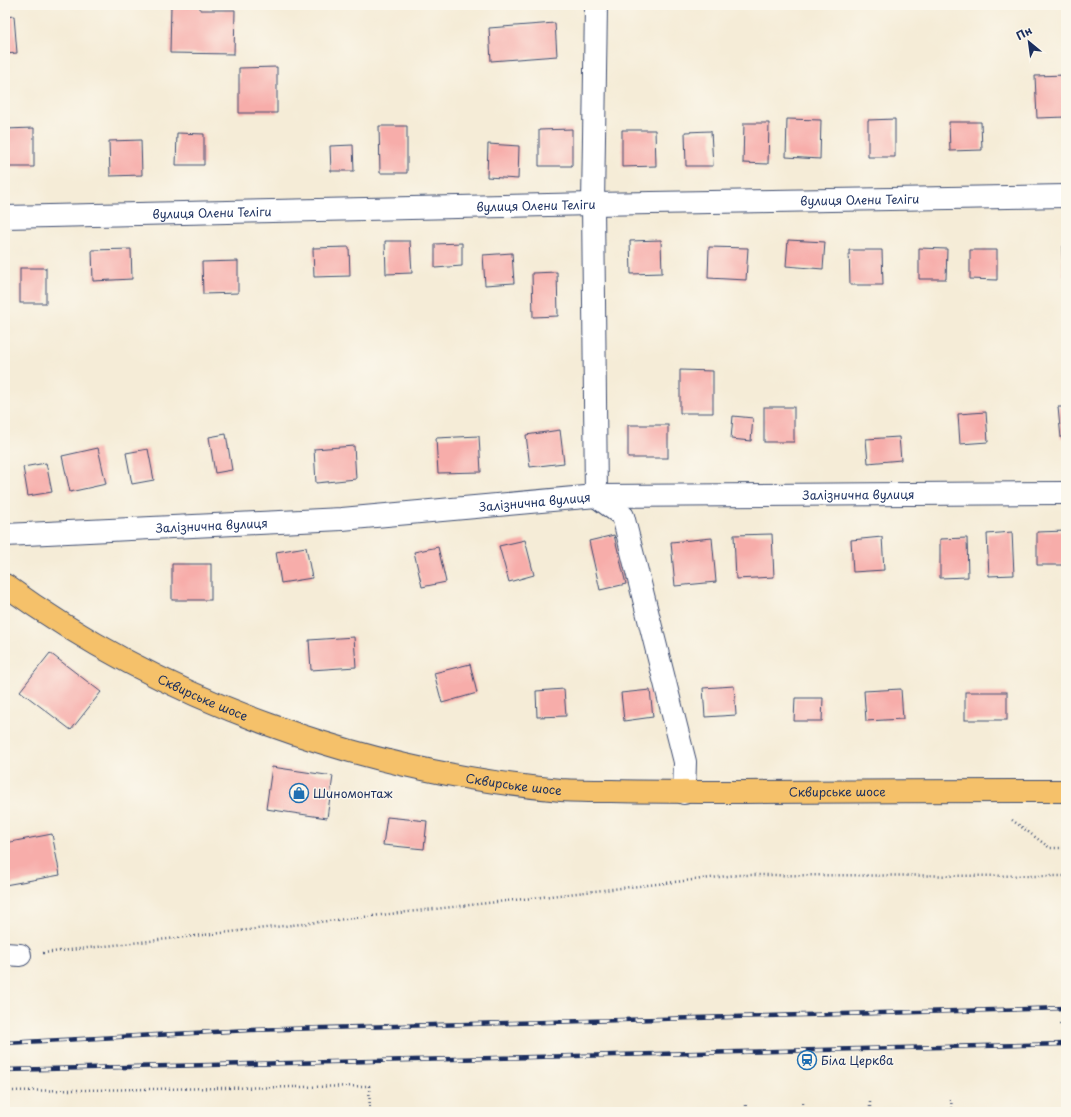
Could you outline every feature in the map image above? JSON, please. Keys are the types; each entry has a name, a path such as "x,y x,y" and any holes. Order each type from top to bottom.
{"main road":[{"name":"Сквирське шосе","path":"5,585 70,629 133,664 194,695 269,724 338,747 416,768 479,779 562,790 684,793 1066,791"}],"street":[{"path":"596,5 593,204 596,496 623,516 685,762 684,793"},
{"name":"вулиця Олени Теліги","path":"5,217 593,204 1066,196"},
{"name":"Залізнична вулиця","path":"5,535 342,519 596,496 1066,493"}],"path":[{"path":"1012,820 1050,848 1066,848"},
{"path":"13,955 737,876 1066,876"},
{"path":"1059,1024 1066,1024"},
{"path":"5,1091 369,1086 370,1112"},
{"path":"951,1099 952,1112"},
{"path":"870,1102 870,1112"},
{"path":"803,1103 803,1112"},
{"path":"746,1105 746,1112"}],"building":[{"path":"171,5 200,5 200,10 235,10 234,54 170,53"},
{"path":"14,16 17,53 5,54 5,17"},
{"path":"555,23 557,56 491,61 489,28"},
{"path":"277,67 277,113 239,113 239,68"},
{"path":"1066,75 1066,117 1037,118 1035,76"},
{"path":"787,119 821,120 820,159 786,157"},
{"path":"895,119 895,157 868,157 868,120"},
{"path":"949,122 981,122 982,150 950,151"},
{"path":"744,123 769,123 768,164 743,163"},
{"path":"379,126 407,126 407,173 380,173"},
{"path":"34,128 34,167 5,167 5,129"},
{"path":"572,129 572,166 539,166 539,130"},
{"path":"622,130 655,130 656,166 622,167"},
{"path":"711,131 713,166 686,166 685,132"},
{"path":"177,133 204,134 204,165 176,165"},
{"path":"141,140 142,175 110,176 109,141"},
{"path":"488,144 519,146 518,179 487,177"},
{"path":"353,145 354,171 331,171 330,146"},
{"path":"661,240 662,273 631,274 630,241"},
{"path":"788,240 825,242 823,269 786,266"},
{"path":"385,241 410,241 412,273 386,274"},
{"path":"462,243 462,266 435,268 435,244"},
{"path":"1066,246 1066,275 1063,275 1062,247"},
{"path":"349,247 350,276 314,277 313,248"},
{"path":"709,247 748,248 746,280 708,278"},
{"path":"919,248 947,249 946,279 919,279"},
{"path":"131,249 132,279 93,281 92,250"},
{"path":"849,250 882,250 883,285 850,285"},
{"path":"970,250 997,250 997,280 970,279"},
{"path":"512,253 514,283 485,285 483,255"},
{"path":"238,261 238,293 203,294 202,262"},
{"path":"20,268 46,268 46,303 20,303"},
{"path":"557,272 558,316 533,317 532,273"},
{"path":"680,370 713,371 713,413 680,413"},
{"path":"764,407 794,407 794,442 764,442"},
{"path":"1058,407 1066,407 1066,437 1061,438"},
{"path":"986,412 988,442 960,444 958,414"},
{"path":"733,416 753,418 751,441 731,439"},
{"path":"628,425 668,425 668,458 628,458"},
{"path":"560,430 564,463 530,467 526,435"},
{"path":"226,434 232,470 215,473 209,437"},
{"path":"479,436 481,472 438,473 436,438"},
{"path":"899,437 901,460 868,463 866,439"},
{"path":"354,446 356,479 316,483 314,449"},
{"path":"98,448 106,484 70,492 62,456"},
{"path":"148,449 154,480 132,484 126,453"},
{"path":"46,463 52,492 28,496 23,467"},
{"path":"1066,531 1066,565 1037,565 1037,532"},
{"path":"1012,532 1014,575 989,576 987,534"},
{"path":"772,534 774,577 736,579 734,535"},
{"path":"614,535 626,584 600,590 589,541"},
{"path":"882,537 884,570 853,572 851,540"},
{"path":"712,538 716,582 675,586 671,542"},
{"path":"967,538 968,577 940,578 940,539"},
{"path":"525,540 534,575 509,582 499,546"},
{"path":"306,547 312,578 281,583 276,552"},
{"path":"438,547 446,582 422,587 414,552"},
{"path":"172,564 211,564 211,600 172,600"},
{"path":"354,637 356,667 311,670 309,640"},
{"path":"50,653 101,692 71,730 20,691"},
{"path":"470,664 477,693 442,703 434,673"},
{"path":"734,686 736,715 705,717 703,688"},
{"path":"564,689 566,716 537,717 536,691"},
{"path":"901,689 903,719 866,721 864,691"},
{"path":"650,690 653,717 624,721 621,693"},
{"path":"965,692 1007,692 1007,720 965,720"},
{"path":"795,698 823,698 822,721 794,721"},
{"name":"Шиномонтаж","path":"272,767 333,776 327,818 266,809"},
{"path":"387,817 427,821 424,849 383,845"},
{"path":"52,834 60,875 5,885 5,843"}],"railway":[{"path":"5,1043 250,1030 1066,1008"},
{"path":"5,1070 1066,1044"}],"place":[{"name":"Шиномонтаж","path":"299,793"},
{"name":"Біла Церква","path":"807,1060"}]}
